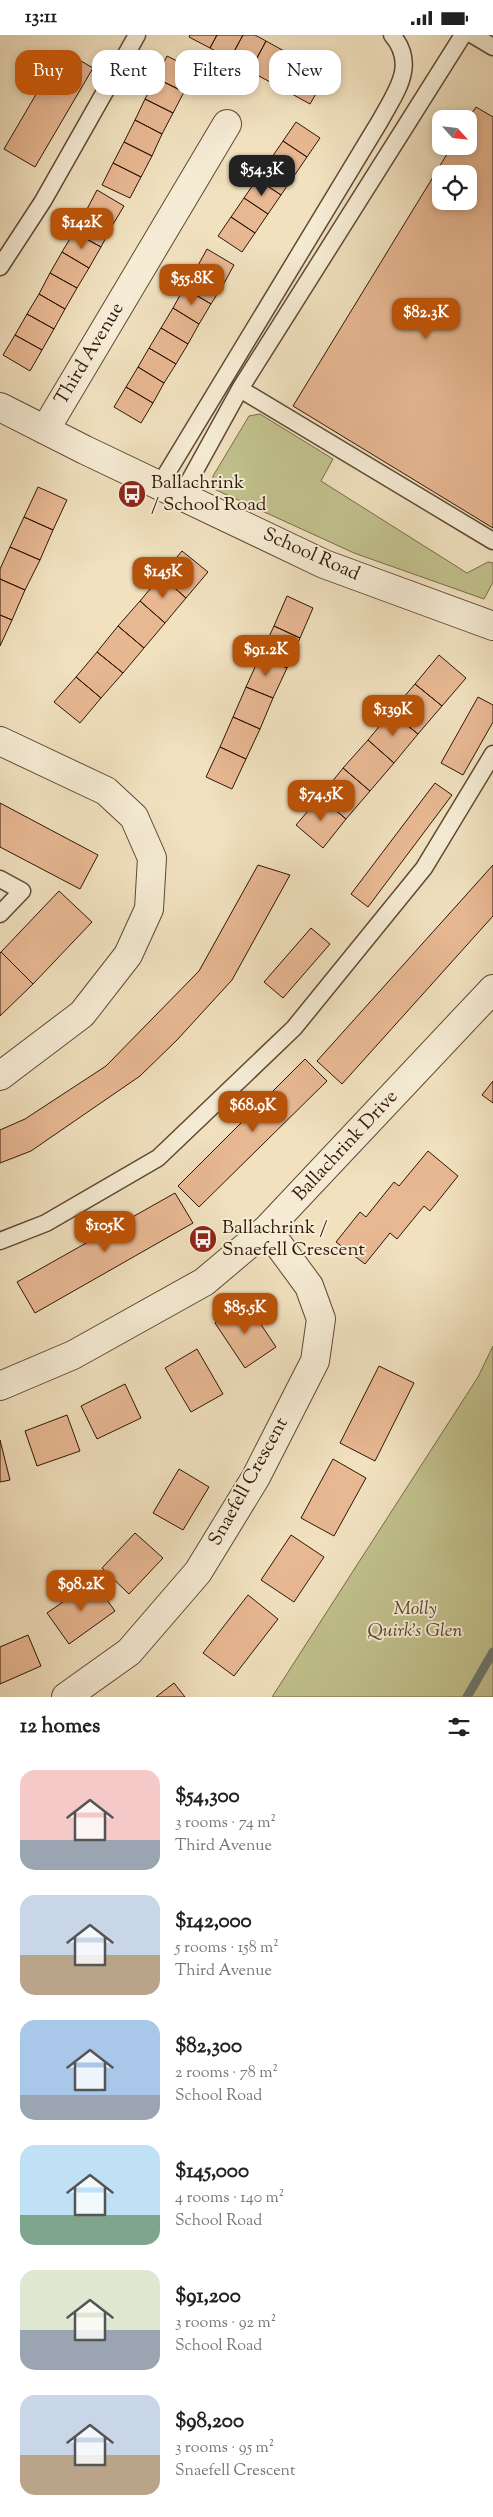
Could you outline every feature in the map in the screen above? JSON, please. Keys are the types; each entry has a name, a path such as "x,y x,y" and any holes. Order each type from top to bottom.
{"street":[{"name":"Third Avenue","path":"45,430 226,124"},
{"name":"School Road","path":"0,407 324,564 492,623"},
{"path":"0,741 106,791 134,817 152,858 149,909 128,955 82,1014 0,1076"},
{"name":"Ballachrink Drive","path":"0,1386 73,1355 204,1282 267,1229 493,989"},
{"name":"Snaefell Crescent","path":"66,1697 129,1652 198,1572 256,1477 315,1361 321,1319 309,1286 267,1229"}],"lane":[{"path":"0,267 7,242 43,201 137,35"},
{"path":"170,491 404,77 401,45 392,35"},
{"path":"170,491 240,389 462,35"},
{"path":"473,35 493,47"},
{"path":"240,389 493,541"},
{"path":"0,1241 46,1223 158,1158 294,1028 424,867 493,754"},
{"path":"0,879 22,891 0,914"}],"green space":[{"path":"260,414 333,459 321,481 467,573 488,562 493,563 493,582 484,599 354,553 214,489 213,476 249,416"},
{"name":"Molly Quirk's Glen","path":"493,1346 493,1697 272,1697 478,1377"}],"building":[{"path":"190,35 217,35 210,48 189,37"},
{"path":"217,35 243,35 235,50 214,50 210,48"},
{"path":"243,35 255,35 266,41 259,54 259,50 235,50"},
{"path":"266,41 282,50 269,50 269,81 259,76 259,54"},
{"path":"167,56 175,60 175,88 165,82 165,60"},
{"path":"82,62 92,67 82,87"},
{"path":"165,82 175,88 175,95 182,95 173,113 145,99 147,95 165,95"},
{"path":"36,95 77,95 35,167 4,149"},
{"path":"294,95 315,95 310,104"},
{"path":"145,99 173,113 162,134 135,120"},
{"path":"476,107 493,117 493,528 293,406 432,179 432,210 477,210 477,165 440,165 446,155 478,155 478,110 474,110"},
{"path":"135,120 162,134 152,156 124,142"},
{"path":"296,122 320,138 307,157 283,141"},
{"path":"283,141 307,157 294,176 270,160"},
{"path":"124,142 152,156 141,177 113,163"},
{"path":"270,160 294,176 281,195 257,179"},
{"path":"113,163 141,177 130,198 102,185"},
{"path":"257,179 281,195 268,214 244,198"},
{"path":"97,190 124,206 112,226 86,211"},
{"path":"244,198 268,214 255,233 231,217"},
{"path":"86,211 112,226 101,247 74,232"},
{"path":"231,217 255,233 242,252 218,236"},
{"path":"74,232 101,247 89,268 62,252"},
{"path":"207,249 234,265 223,285 196,269"},
{"path":"62,252 89,268 77,288 50,273"},
{"path":"196,269 223,285 211,304 184,288"},
{"path":"50,273 77,288 65,309 39,294"},
{"path":"184,288 211,304 199,324 173,308"},
{"path":"39,294 65,309 54,329 27,314"},
{"path":"173,308 199,324 188,344 161,328"},
{"path":"27,314 54,329 42,350 15,335"},
{"path":"161,328 188,344 176,364 149,348"},
{"path":"15,335 42,350 30,371 3,355"},
{"path":"149,348 176,364 164,383 138,367"},
{"path":"138,367 164,383 153,403 126,387"},
{"path":"126,387 153,403 141,423 114,407"},
{"path":"38,487 67,500 53,530 24,517"},
{"path":"24,517 53,530 40,560 10,547"},
{"path":"10,547 40,560 25,590 0,579 0,569"},
{"path":"182,551 208,572 186,598 161,576"},
{"path":"161,576 186,598 165,623 140,601"},
{"path":"0,579 25,590 12,620 0,615"},
{"path":"287,596 313,608 300,638 274,626"},
{"path":"140,601 165,623 144,648 118,626"},
{"path":"0,615 12,620 0,646"},
{"path":"118,626 144,648 123,673 97,652"},
{"path":"274,626 300,638 287,668 260,656"},
{"path":"97,652 123,673 101,698 76,677"},
{"path":"439,655 466,678 442,706 415,684"},
{"path":"260,656 287,668 273,698 246,687"},
{"path":"76,677 101,698 80,723 54,702"},
{"path":"415,684 442,706 418,734 391,712"},
{"path":"246,687 273,698 260,729 233,717"},
{"path":"478,697 493,705 493,722 463,775 441,763"},
{"path":"391,712 418,734 394,763 368,740"},
{"path":"233,717 260,729 246,759 220,747"},
{"path":"368,740 394,763 370,791 343,768"},
{"path":"220,747 246,759 232,789 206,777"},
{"path":"343,768 370,791 346,819 320,797"},
{"path":"435,783 452,795 368,907 351,894"},
{"path":"320,797 346,819 323,848 296,825"},
{"path":"0,803 98,855 80,889 0,847"},
{"path":"258,865 290,875 232,980 177,1040 140,1076 31,1151 0,1163 0,1130 25,1119 106,1066 199,971"},
{"path":"493,865 493,916 342,1084 317,1061"},
{"path":"59,891 92,922 33,984 1,952"},
{"path":"311,928 330,944 283,998 264,982"},
{"path":"0,953 33,984 0,1016"},
{"path":"305,1059 327,1081 199,1207 178,1186"},
{"path":"493,1081 493,1103 482,1095"},
{"path":"428,1151 458,1176 430,1211 424,1206 397,1239 390,1233 365,1264 336,1242 360,1212 366,1217 394,1182 399,1186"},
{"path":"175,1193 193,1223 35,1313 17,1282"},
{"path":"246,1302 276,1347 245,1368 215,1323"},
{"path":"197,1349 223,1394 191,1412 165,1368"},
{"path":"379,1366 414,1383 375,1461 340,1443"},
{"path":"125,1384 141,1418 97,1439 81,1406"},
{"path":"67,1415 80,1451 37,1466 25,1431"},
{"path":"0,1440 10,1480 0,1482"},
{"path":"333,1459 366,1478 334,1536 301,1518"},
{"path":"179,1469 209,1487 183,1530 153,1513"},
{"path":"135,1533 163,1558 129,1594 102,1568"},
{"path":"291,1535 324,1557 294,1602 261,1580"},
{"path":"93,1581 115,1611 69,1644 47,1613"},
{"path":"248,1595 278,1619 234,1676 203,1653"},
{"path":"28,1635 41,1666 0,1684 0,1647"},
{"path":"174,1683 185,1697 156,1697"}],"waterway":[{"path":"467,1697 493,1652"}],"place":[{"name":"Ballachrink / School Road","path":"132,494"},
{"name":"Ballachrink / Snaefell Crescent","path":"203,1239"}]}
